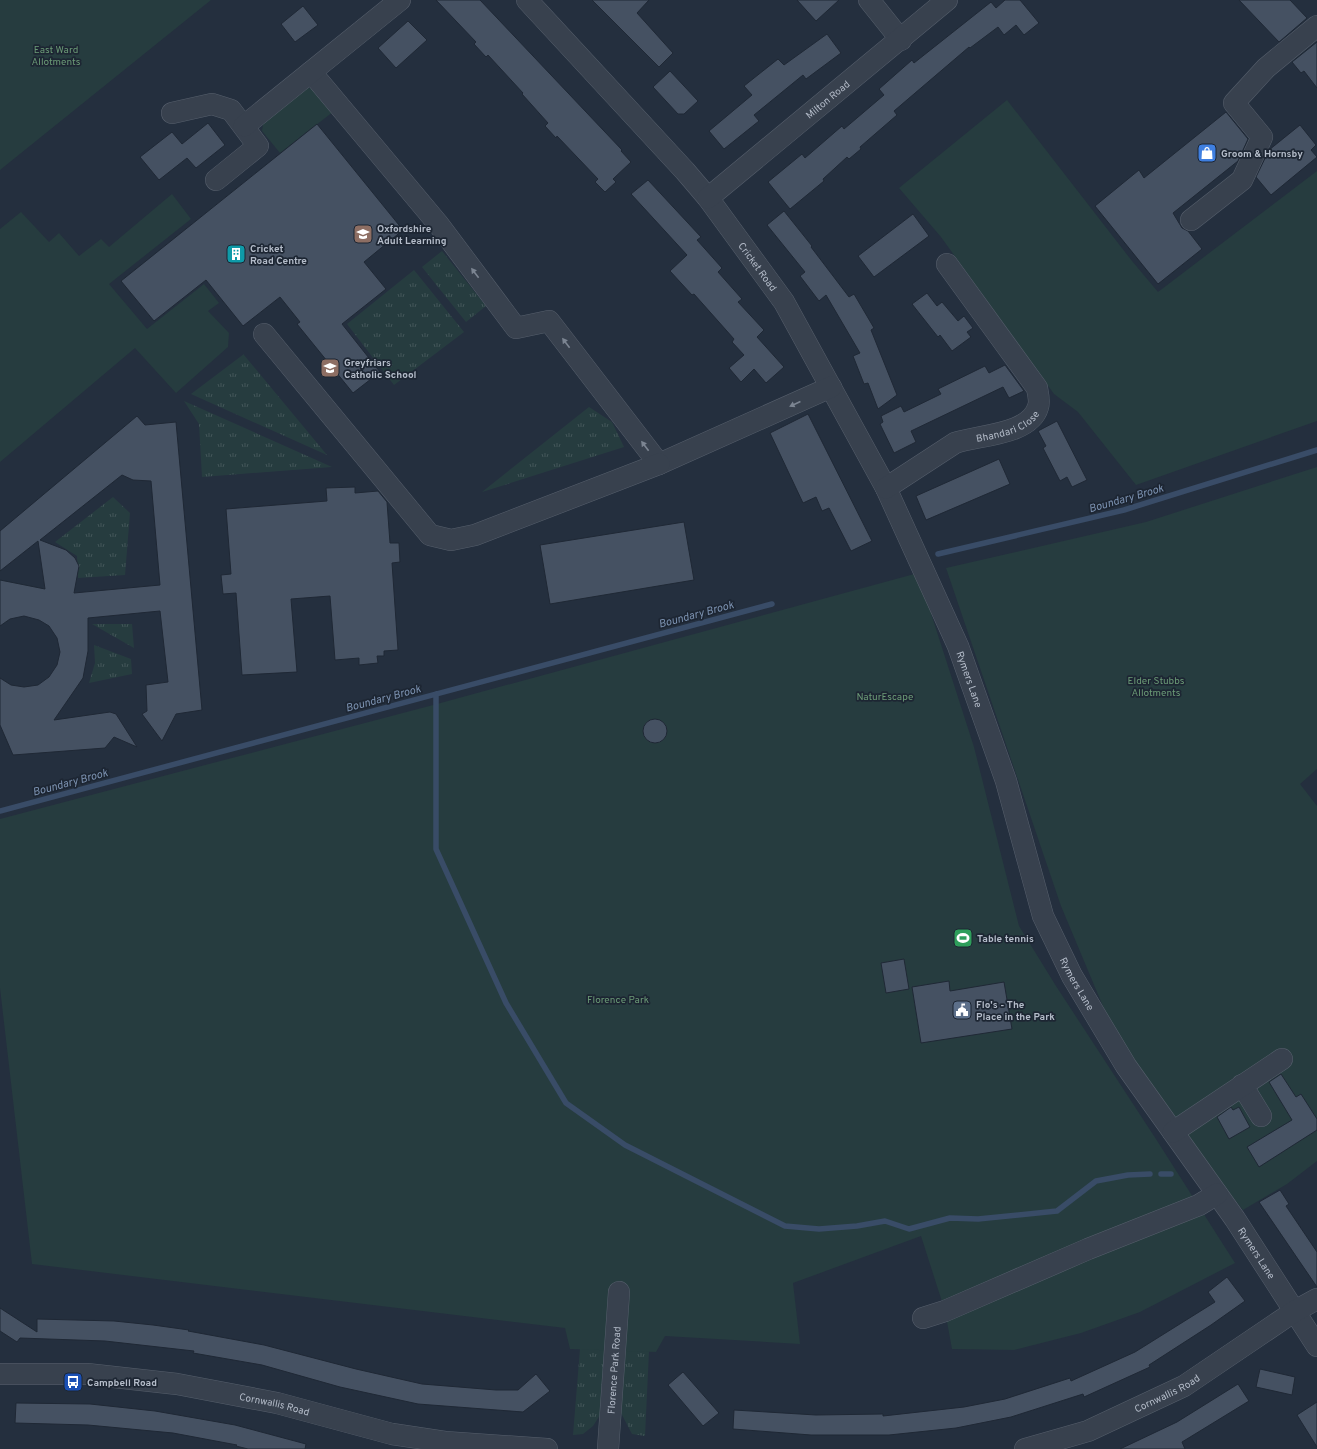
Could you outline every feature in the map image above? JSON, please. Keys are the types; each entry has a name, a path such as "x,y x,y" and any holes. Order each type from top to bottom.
{"street":[{"path":"244,126 400,0"},
{"name":"Cricket Road","path":"527,0 685,171 708,198 784,302 886,488 927,576"},
{"path":"868,0 901,40"},
{"name":"Milton Road","path":"708,198 901,40 947,0"},
{"path":"1191,220 1242,180 1262,138 1234,103 1266,68 1317,26"},
{"path":"311,72 440,225 516,328 549,321 659,464"},
{"path":"172,114 212,104 231,110 258,146 216,180"},
{"name":"Bhandari Close","path":"886,488 955,443 968,438 1002,434 1029,421 1038,407 1037,388 947,264"},
{"path":"264,334 430,534 451,540 475,535 659,464 830,387"},
{"name":"Rymers Lane","path":"927,576 958,646 1000,764 1043,916 1072,976 1104,1031 1172,1132 1217,1194 1317,1346"},
{"path":"1172,1132 1282,1060"},
{"path":"1242,1085 1261,1116"},
{"path":"923,1318 945,1311 1088,1249 1185,1211 1217,1194"},
{"name":"Florence Park Road","path":"608,1449 618,1292"},
{"name":"Cornwallis Road","path":"1025,1449 1088,1431 1184,1386 1295,1311 1317,1300"},
{"name":"Cornwallis Road","path":"0,1374 87,1374 177,1384 277,1404 392,1434 445,1442 547,1449"}],"green space":[{"name":"East Ward Allotments","path":"0,0 211,0 0,170"},
{"path":"308,88 316,89 338,108 280,153 262,131 264,118 300,90"},
{"path":"1007,100 1132,261 1158,292 1317,171 1317,421 1136,485 1078,412 1054,394 941,237 899,188"},
{"path":"172,194 191,219 109,284 147,329 204,284 219,303 208,311 229,333 228,347 176,393 135,348 0,462 0,229 21,212 49,242 59,233 79,256 101,239 109,247"},
{"path":"442,251 486,306 466,322 422,267"},
{"path":"414,270 464,332 394,385 347,324"},
{"path":"244,355 327,455 191,394"},
{"path":"184,401 332,467 202,477 199,424"},
{"path":"589,407 612,422 624,447 482,492"},
{"name":"Elder Stubbs Allotments","path":"1317,467 1317,769 1300,784 1317,806 1317,1161 1287,1184 1243,1210 1176,1127 1110,1023 1061,906 946,568 1146,522"},
{"path":"113,497 130,513 125,575 78,578 77,556 55,542"},
{"name":"Florence Park","path":"918,573 974,747 1019,926 1056,986 1235,1263 1140,1312 1081,1333 1014,1350 952,1349 945,1311 921,1236 793,1283 800,1344 665,1336 656,1352 570,1349 565,1328 32,1264 0,988 0,819 437,704"},
{"path":"92,624 132,624 134,648"},
{"path":"94,645 131,659 132,674 89,683 95,663"},
{"path":"580,1349 608,1349 600,1415 593,1426 583,1434 573,1435"},
{"path":"625,1350 649,1351 645,1436 632,1434 621,1413"}],"building":[{"path":"436,0 480,0 622,150 621,151 631,162 613,179 616,182 605,192 595,182 598,179 557,136 556,138 545,126 548,123 522,94 523,93 488,55 486,57 474,44 476,42"},
{"path":"592,0 649,0 637,13 673,53 659,67"},
{"path":"797,0 839,0 816,21"},
{"path":"1005,0 1020,0 1039,23 1024,35 1016,25 1004,35 998,27 970,48 969,47 894,111 897,115 860,147 861,149 849,159 847,157 823,179 824,181 790,209 768,182 802,154 805,158 842,126 844,129 884,95 879,89 912,60 914,63 991,2 996,8"},
{"path":"1239,0 1290,0 1307,18 1279,42"},
{"path":"303,6 318,25 295,42 281,24"},
{"path":"408,21 427,40 396,68 378,48"},
{"path":"827,34 841,53 806,79 803,75 754,115 759,121 724,149 709,131 752,95 744,86 778,59 784,65"},
{"path":"1317,42 1317,88 1304,71 1301,73 1292,62"},
{"path":"670,71 698,101 684,114 678,114 653,87"},
{"path":"1226,112 1248,139 1238,161 1173,213 1182,228 1188,231 1202,249 1158,284 1095,206 1139,170 1144,178"},
{"path":"208,123 225,145 196,168 187,158 159,180 140,157 172,132 182,144"},
{"name":"Cricket Road Centre","path":"317,124 403,230 364,262 386,289 342,324 380,372 353,393 297,324 300,322 280,297 243,326 206,280 154,321 121,281"},
{"path":"1300,125 1316,145 1311,150 1317,157 1271,195 1256,177 1269,150"},
{"path":"648,180 701,237 697,240 722,268 718,272 742,299 738,302 764,330 757,337 784,367 766,383 754,369 741,382 729,368 744,355 732,342 734,339 694,294 692,295 670,271 687,255 631,194"},
{"path":"784,211 812,246 811,247 849,297 854,294 874,328 871,330 897,395 878,409 868,383 864,384 853,356 860,353 826,295 819,301 800,276 805,272 767,225"},
{"path":"913,214 929,236 874,277 858,256"},
{"path":"927,293 937,306 942,302 958,321 964,316 973,328 967,332 971,337 952,351 940,335 938,337 912,304"},
{"path":"1005,365 1024,391 1009,398 1003,387 911,431 916,442 894,453 880,424 883,422 881,416 901,406 904,412 941,394 938,389 985,366 989,373"},
{"path":"808,414 872,541 851,551 829,508 822,511 816,497 803,503 770,433"},
{"path":"137,416 145,425 176,422 202,710 176,714 162,741 142,714 147,711 146,685 168,682 160,611 88,618 88,651 83,678 54,720 110,712 116,714 137,747 114,737 105,748 13,755 0,725 0,678 11,685 24,687 38,685 49,677 57,665 60,652 57,638 49,626 39,620 24,616 10,619 0,626 0,580 45,589 38,541 0,571 0,531","holes":["122,475 133,480 151,481 160,585 74,593 79,566 75,558 66,550 40,540"]},
{"path":"1057,421 1087,480 1072,487 1067,477 1060,481 1043,448 1046,446 1038,431"},
{"path":"999,459 1010,484 926,520 916,496"},
{"path":"355,487 355,493 378,491 387,502 390,543 399,543 400,562 392,563 398,650 384,651 384,656 377,656 378,663 359,665 359,658 335,660 330,596 291,599 297,672 242,675 236,593 223,594 221,575 231,574 226,509 327,501 326,488"},
{"path":"684,522 694,580 550,604 540,545"},
{"path":"655,719 664,722 667,731 664,740 655,743 646,740 643,731 646,722"},
{"path":"904,959 909,989 886,993 881,963"},
{"name":"Flo's - The Place in the Park","path":"949,981 950,991 1004,982 1012,1029 921,1043 912,987"},
{"path":"1281,1074 1296,1097 1301,1094 1317,1119 1317,1130 1259,1167 1247,1147 1292,1120 1269,1082"},
{"path":"1231,1107 1233,1110 1239,1107 1250,1127 1229,1139 1217,1117"},
{"path":"1280,1190 1289,1204 1286,1206 1317,1252 1317,1287 1259,1202"},
{"path":"1227,1277 1245,1301 1149,1365 1150,1367 1084,1397 1083,1394 1011,1417 956,1428 889,1435 811,1435 733,1429 734,1410 816,1415 883,1414 883,1416 964,1407 1005,1399 1070,1378 1071,1381 1135,1352 1215,1302 1208,1292"},
{"path":"0,1308 37,1332 37,1319 114,1321 153,1325 189,1330 188,1331 264,1345 356,1369 422,1384 496,1390 518,1390 536,1374 550,1391 523,1412 418,1404 340,1387 262,1365 193,1353 194,1351 105,1341 20,1338 17,1342 0,1331"},
{"path":"1260,1369 1295,1377 1292,1395 1256,1387"},
{"path":"683,1372 719,1413 703,1426 668,1385"},
{"path":"1238,1384 1249,1401 1182,1442 1185,1449 1120,1449 1177,1422"},
{"path":"1317,1402 1317,1447 1297,1415"},
{"path":"16,1403 90,1404 155,1411 235,1425 306,1444 305,1449 248,1449 236,1446 237,1445 173,1433 88,1425 15,1423"}],"waterway":[{"name":"Boundary Brook","path":"938,554 1124,510 1317,450"},
{"name":"Boundary Brook","path":"0,811 772,604"},
{"path":"436,694 436,849 506,1003 566,1103 625,1145 785,1226 819,1229 857,1226 885,1221 909,1229 950,1218 978,1219 1057,1211 1096,1181 1128,1175 1150,1174"},
{"path":"1161,1174 1171,1174"}],"place":[{"name":"Groom & Hornsby","path":"1207,153"},
{"name":"Oxfordshire Adult Learning","path":"363,234"},
{"name":"Cricket Road Centre","path":"236,254"},
{"name":"Greyfriars Catholic School","path":"330,368"},
{"name":"Table tennis","path":"963,938"},
{"name":"Flo's - The Place in the Park","path":"962,1010"},
{"name":"Campbell Road","path":"73,1382"}],"park label":[{"name":"NaturEscape","path":"885,696"}]}
